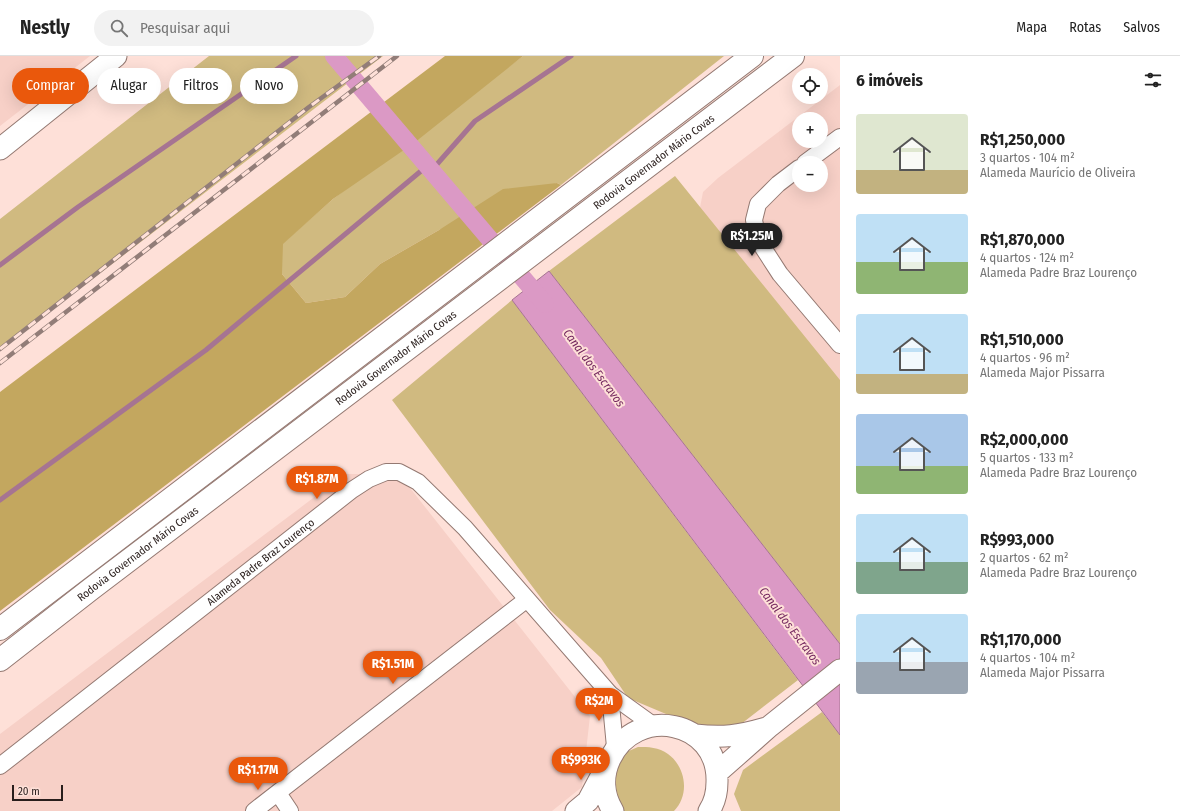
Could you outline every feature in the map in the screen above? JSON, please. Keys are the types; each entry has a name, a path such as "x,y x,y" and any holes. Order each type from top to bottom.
{"main road":[{"name":"Rodovia Governador Mário Covas","path":"0,629 538,221 752,56"},
{"name":"Rodovia Governador Mário Covas","path":"0,660 97,584 457,312 553,236 793,56"}],"street":[{"path":"0,149 116,56"},
{"path":"814,156 840,137"},
{"path":"792,173 778,184 758,204 754,220 758,240 780,274 840,346"},
{"name":"Alameda Padre Braz Lourenço","path":"0,766 352,490 370,479 386,472 399,472 418,482 464,528 610,694 653,725"},
{"path":"254,811 526,600"},
{"path":"718,772 770,726 840,670"},
{"path":"610,694 615,747"},
{"path":"576,811 588,801 615,747 638,729 653,725 667,724 682,728 695,735 706,745 714,758 718,772 715,805"},
{"path":"695,735 719,738 734,736 770,726"},
{"path":"606,766 604,779 605,792 613,811"},
{"path":"278,793 290,811"}],"shaded area":[{"path":"0,56 90,56 75,68 12,68 12,104 28,104 0,126"},
{"path":"209,56 383,56 0,350 0,219 147,104 161,104 161,93 169,87 169,104 232,104 232,68 194,68"},
{"path":"445,56 523,56 414,143 333,199 283,244 282,274 306,303 345,297 380,264 439,230 503,189 557,183 561,185 0,611 0,392"},
{"path":"523,56 724,56 561,185 557,183 439,230 380,264 345,297 306,303 282,274 282,244 333,199"},
{"path":"840,85 840,415 695,233 703,192 718,178 792,122 792,148 828,148 828,112 805,112 815,104 828,104 828,94"},
{"path":"675,176 840,380 840,644 549,271"},
{"path":"512,300 798,680 723,738 628,698 601,658 550,610 392,400"},
{"path":"345,474 399,474 590,716 582,787 552,811 0,811 0,734"},
{"path":"822,712 840,735 840,811 741,811 734,794 743,770"},
{"path":"638,747 650,747 661,750 668,754 679,766 684,781 684,789 679,804 674,811 618,811 613,764 624,753"}],"water":[{"path":"549,271 840,644 840,735 512,300"}],"waterway":[{"path":"0,265 78,207 296,56"},
{"name":"Canal dos Escravos","path":"334,56 545,304"},
{"path":"431,171 475,121 571,56"},
{"path":"0,500 206,350 427,166"}],"railway":[{"path":"0,349 309,107 379,56"},
{"path":"0,363 397,56"}]}
